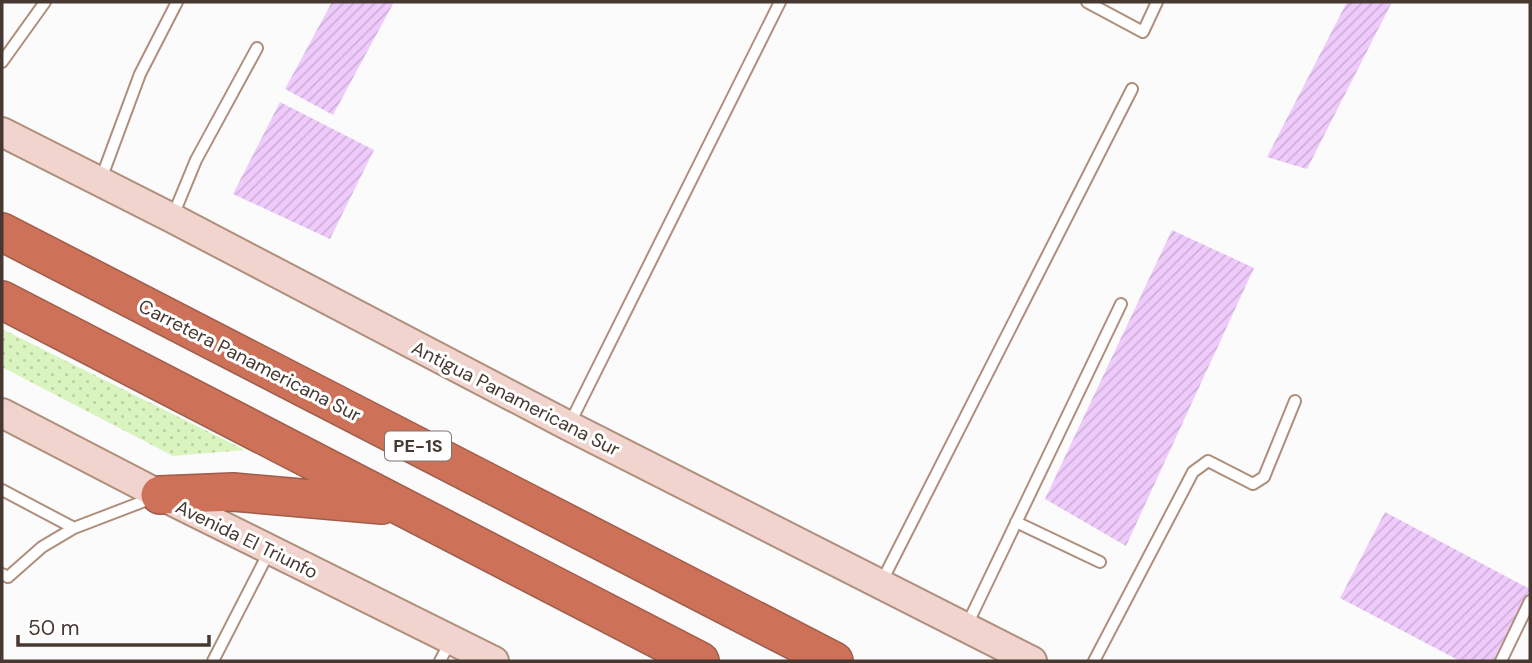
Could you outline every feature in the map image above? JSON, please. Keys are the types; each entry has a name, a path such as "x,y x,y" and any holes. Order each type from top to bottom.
{"highway":[{"name":"Carretera Panamericana Sur","path":"2,232 834,661"},
{"path":"2,300 700,661"},
{"path":"160,495 233,492 407,508"}],"main road":[{"name":"Antigua Panamericana Sur","path":"2,132 569,426 1032,661"},
{"name":"Avenida El Triunfo","path":"2,413 270,550 446,651 494,661"}],"lane":[{"path":"2,62 45,2"},
{"path":"99,182 140,74 177,2"},
{"path":"569,426 780,2"},
{"path":"1087,2 1143,32 1157,2"},
{"path":"172,218 196,160 257,48"},
{"path":"881,583 1132,89"},
{"path":"966,627 1121,304"},
{"path":"1094,661 1193,472 1208,461 1252,484 1264,477 1295,401"},
{"path":"2,490 74,528"},
{"path":"4,577 42,547 74,528 160,495"},
{"path":"1016,522 1100,562"},
{"path":"213,661 270,550"},
{"path":"1501,661 1530,601"}],"green space":[{"path":"2,329 245,450 173,456 2,367"}],"building":[{"path":"332,2 394,2 333,115 285,89"},
{"path":"1347,2 1392,2 1307,169 1267,157"},
{"path":"280,102 374,150 330,239 233,194"},
{"path":"1172,230 1254,268 1126,546 1045,499"},
{"path":"1385,512 1530,589 1493,661 1460,661 1340,598"}]}
